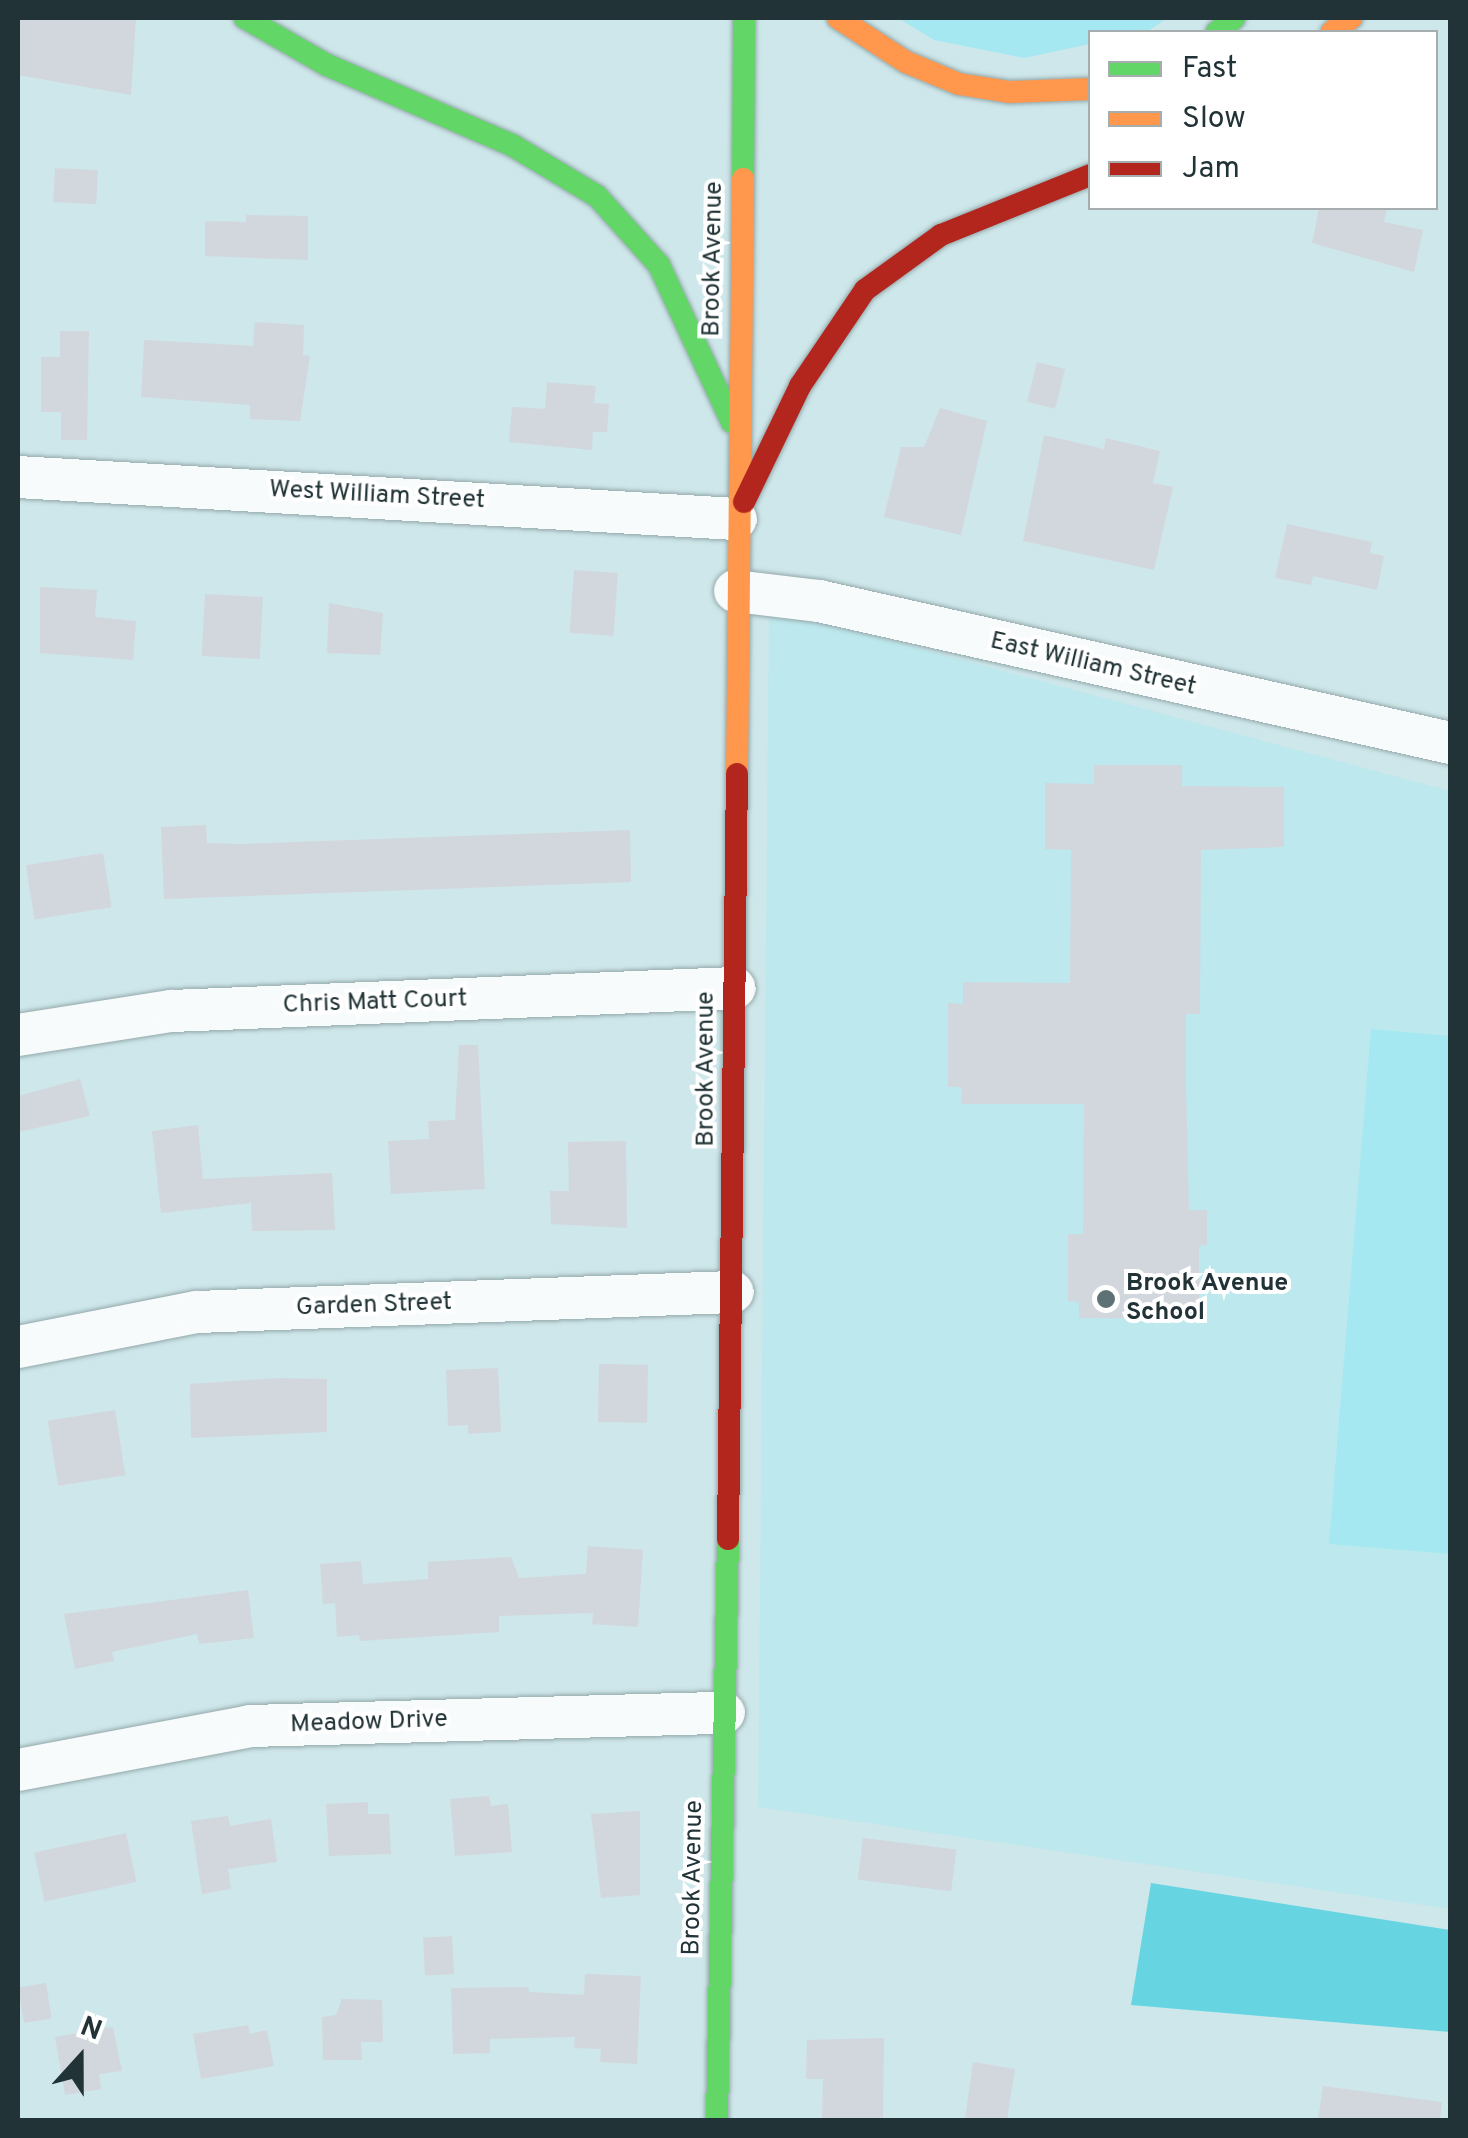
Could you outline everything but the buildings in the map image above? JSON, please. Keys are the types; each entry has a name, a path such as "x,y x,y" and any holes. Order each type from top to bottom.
{"street":[{"path":"245,18 327,65 512,145 597,196 659,265 738,435"},
{"name":"Brook Avenue","path":"718,2120 734,1292 735,591 744,18"},
{"path":"838,18 906,62 959,84 1010,92 1088,89"},
{"path":"736,519 800,386 865,290 941,235 1088,176"},
{"name":"West William Street","path":"18,477 736,519"},
{"name":"East William Street","path":"735,591 819,601 1450,743"},
{"name":"Chris Matt Court","path":"18,1035 172,1011 734,988"},
{"name":"Garden Street","path":"18,1347 198,1312 734,1292"},
{"name":"Meadow Drive","path":"18,1770 250,1726 724,1713"}],"shaded area":[{"path":"898,18 1167,18 1149,30 1088,30 1088,44 1024,58 934,40"},
{"name":"Brook Avenue School","path":"769,608 1450,791 1450,1909 758,1807"},
{"path":"1371,1029 1450,1036 1450,1554 1329,1544"},
{"path":"1151,1883 1450,1930 1450,2032 1131,2005"}],"traffic: fast":[{"path":"245,18 327,65 512,145 597,196 659,265 732,422"},
{"path":"743,179 744,18"},
{"path":"1219,30 1234,18"},
{"path":"717,2120 728,1539"}],"traffic: slow":[{"path":"838,18 906,62 959,84 1010,92 1088,89"},
{"path":"1335,30 1351,18"},
{"path":"737,774 743,179"}],"traffic: jam":[{"path":"744,502 800,386 865,290 941,235 1088,176"},
{"path":"728,1539 737,774"}],"place":[{"name":"Brook Avenue School","path":"1106,1299"}]}
